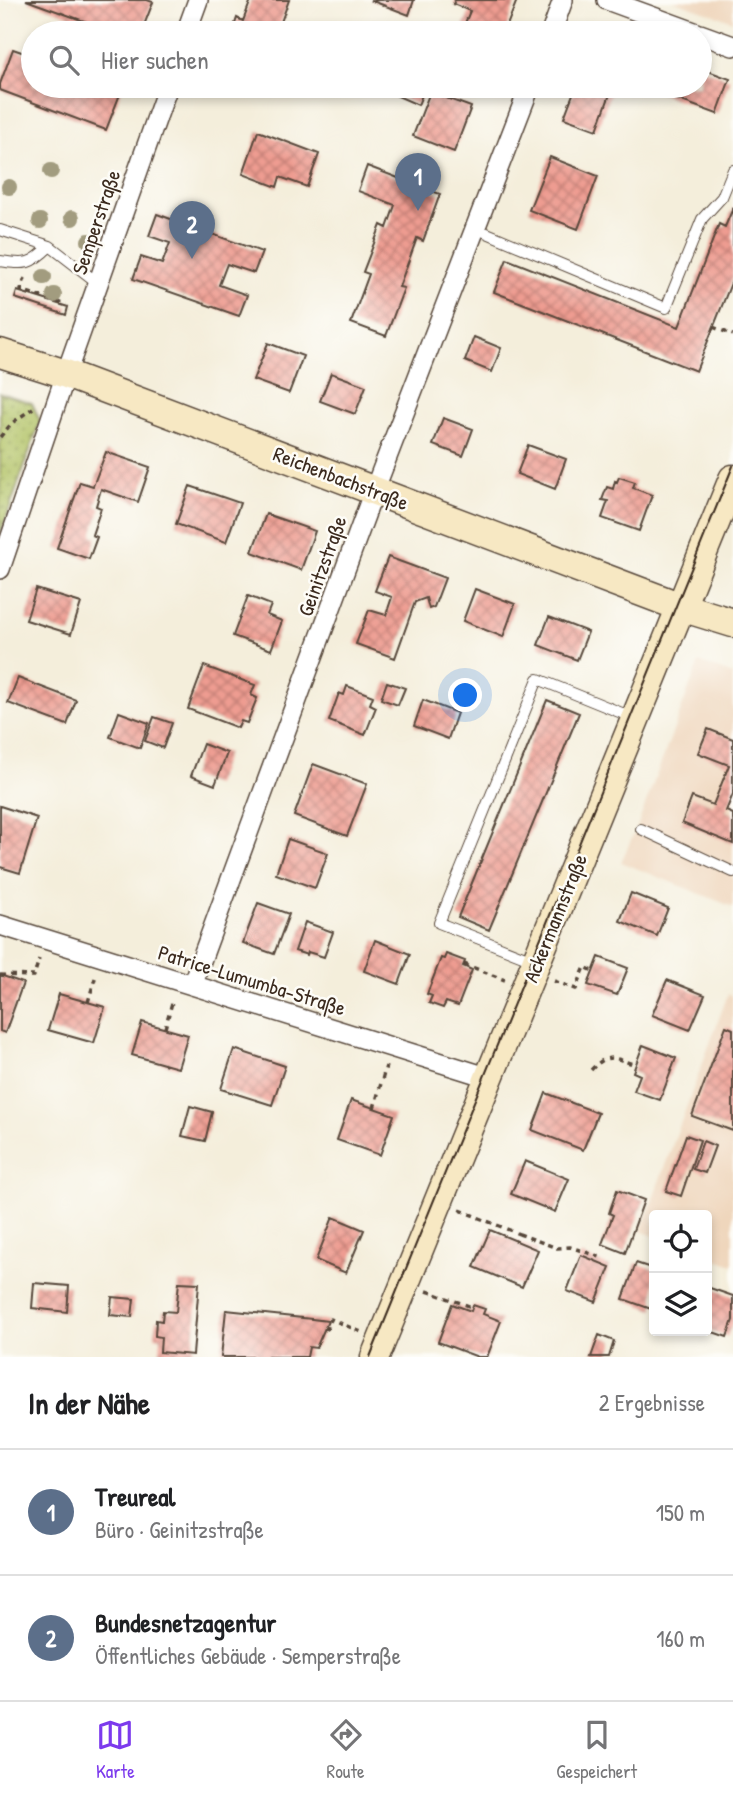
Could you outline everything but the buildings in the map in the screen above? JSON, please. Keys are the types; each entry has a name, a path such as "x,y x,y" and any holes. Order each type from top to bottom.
{"street":[{"path":"190,21 198,0"},
{"path":"556,21 564,0"},
{"path":"607,0 664,21"},
{"path":"712,39 733,46"},
{"name":"Semperstraße","path":"0,569 164,98"},
{"name":"Geinitzstraße","path":"185,982 525,98"},
{"name":"Reichenbachstraße","path":"0,353 66,374 731,624"},
{"name":"Ackermannstraße","path":"379,1349 733,479"},
{"name":"Patrice-Lumumba-Straße","path":"0,925 490,1078"}],"lane":[{"path":"475,228 666,308 702,219 722,197 733,170"},
{"path":"0,230 50,246 98,283"},
{"path":"0,261 30,263 50,246"},
{"path":"532,975 439,923 538,679 636,719"},
{"path":"641,829 733,872"}],"path":[{"path":"30,263 21,290 66,304"},
{"path":"713,327 733,335"},
{"path":"0,975 34,976 45,940"},
{"path":"88,1002 102,957"},
{"path":"464,964 532,975 576,989 585,967 593,971"},
{"path":"165,1028 185,982"},
{"path":"374,1108 392,1047"},
{"path":"591,1070 602,1059 612,1057 636,1065"},
{"path":"439,1202 557,1248 570,1247 598,1256 596,1261"},
{"path":"516,1241 519,1234"},
{"path":"406,1283 472,1307"},
{"path":"325,1328 327,1329 331,1319 379,1349"}],"shaded area":[{"path":"672,0 733,0 733,21"},
{"path":"699,662 733,675 733,907 621,862 637,827"},
{"path":"728,994 733,996 733,1265 712,1258 712,1210 649,1210 649,1234 641,1231"}],"green space":[{"path":"0,393 32,403 40,421 0,536"}],"tram line":[{"path":"370,1357 733,466"}],"place":[{"name":"Treureal","path":"418,211"},
{"name":"Bundesnetzagentur","path":"192,259"}]}
